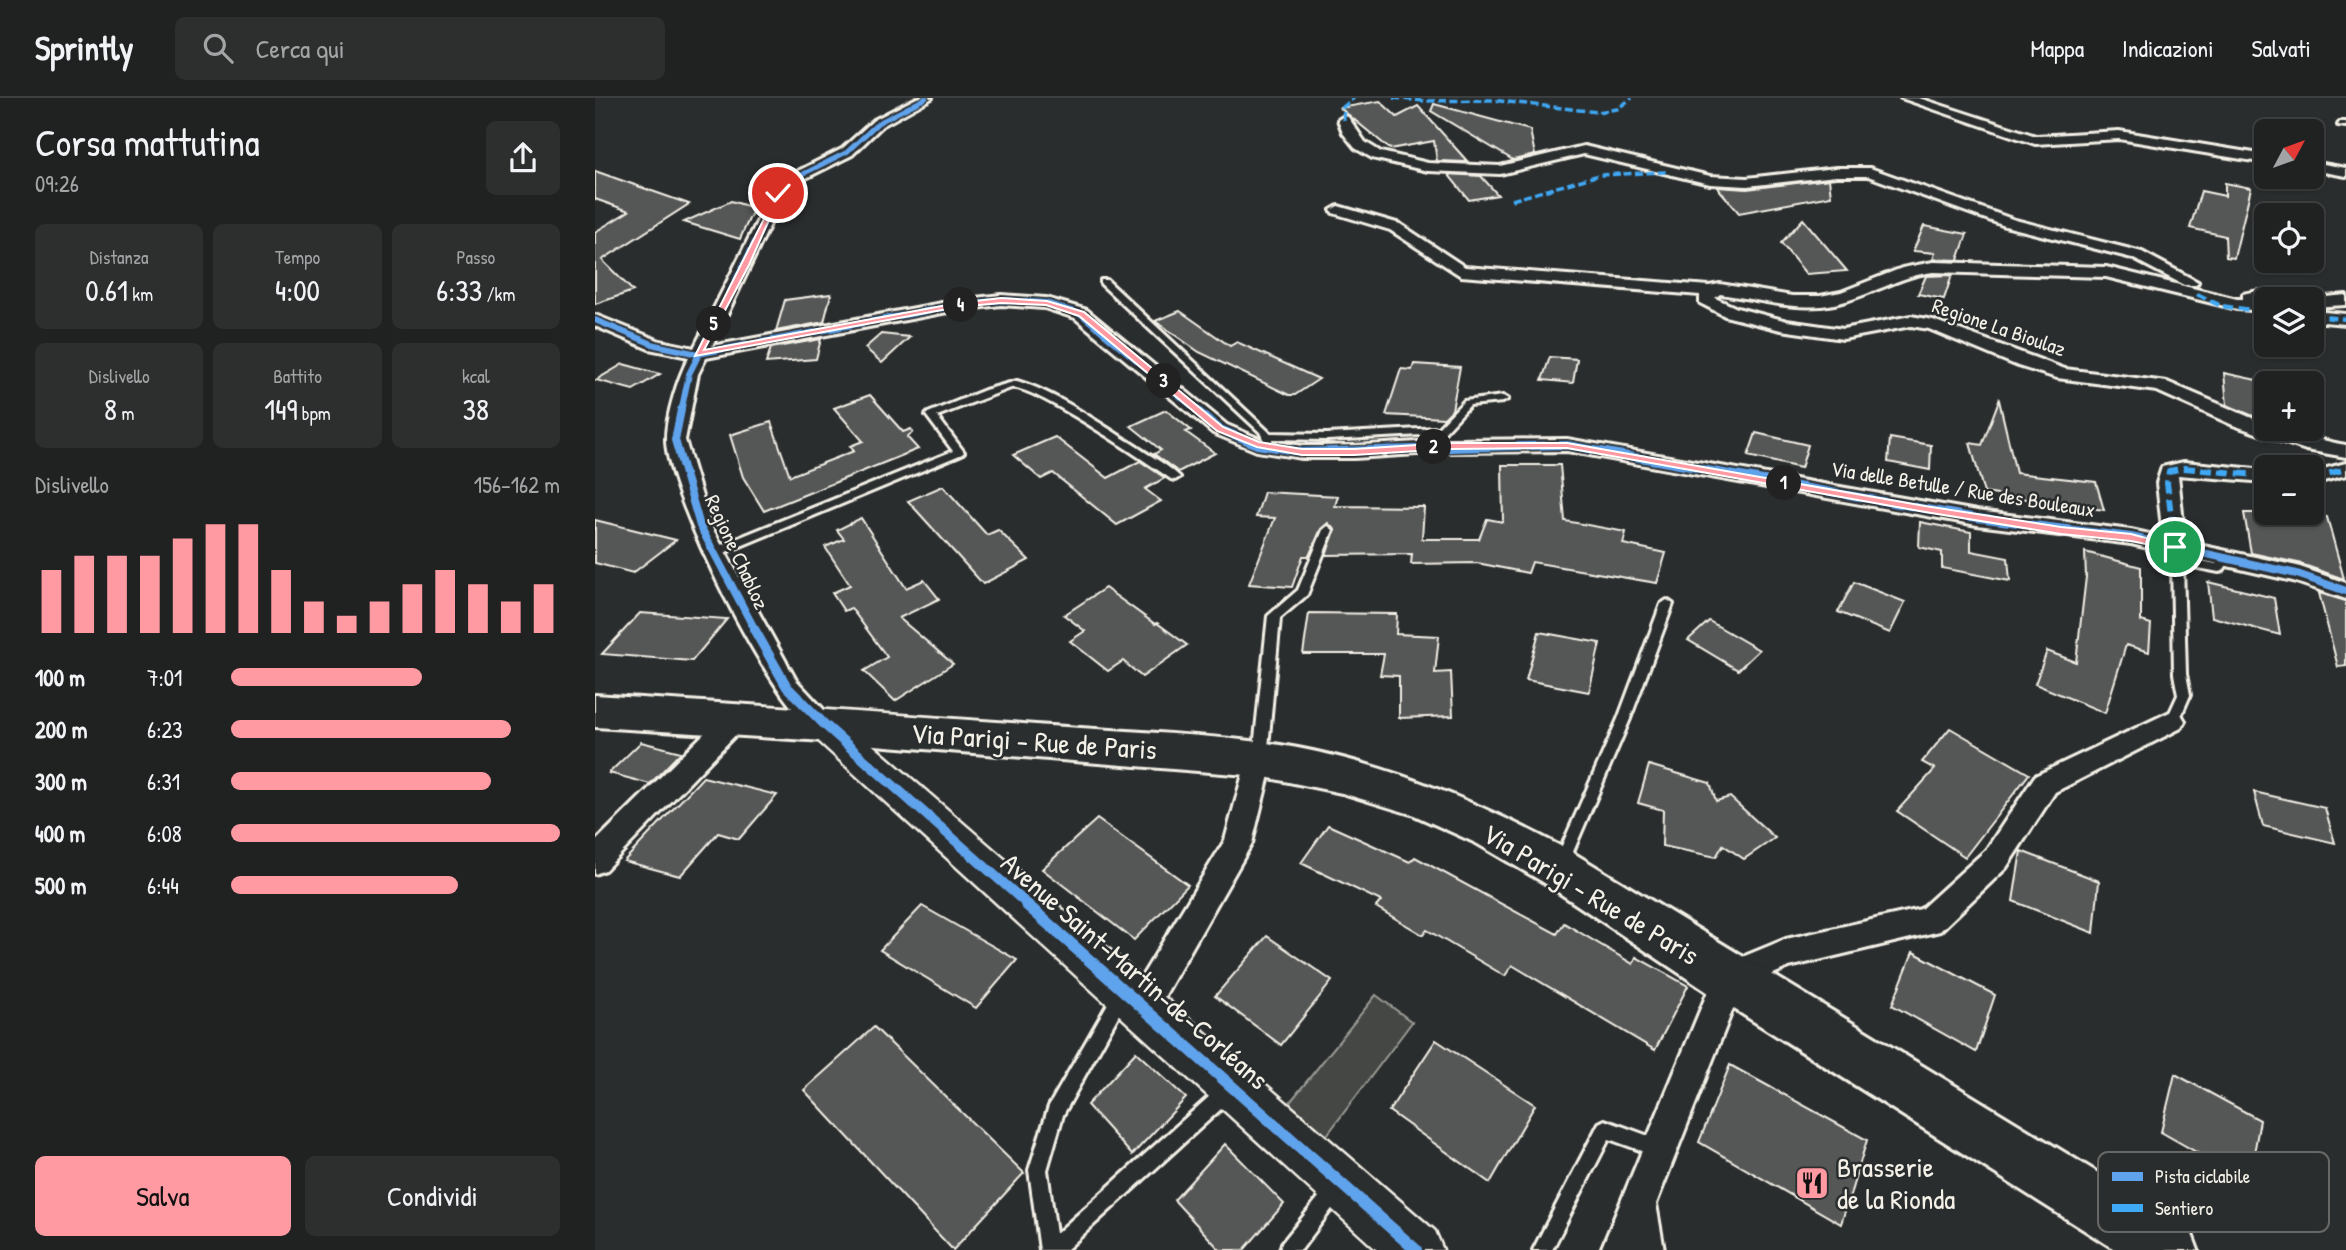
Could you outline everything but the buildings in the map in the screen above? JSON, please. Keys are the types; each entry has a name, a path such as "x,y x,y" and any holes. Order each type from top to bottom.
{"main road":[{"name":"Via Parigi - Rue de Paris","path":"595,712 825,725 1260,759 1342,776 1424,800 1492,830 1559,868 1729,978 2098,1206"},
{"name":"Via Parigi - Rue de Paris","path":"2140,1232 2169,1250"}],"street":[{"name":"Regione Chabloz","path":"825,725 787,687 700,526 675,440 682,396 698,354 745,265 778,193 799,176 847,152 879,123 926,98"},
{"path":"1907,98 2035,140 2119,135 2254,157"},
{"path":"1344,120 1349,134 1360,145 1377,155 1428,167 1500,170 1584,150 1710,180 1758,181 1836,172 1870,172 2010,223 2137,255 2207,289 2239,297 2254,296"},
{"path":"2324,168 2346,172"},
{"path":"1338,210 1395,226 1461,271 1709,291"},
{"name":"Regione La Bioulaz","path":"2254,305 2237,304 2106,272 1933,267 1909,268 1857,292 1811,303 1730,290 1709,291 1706,300 1731,312 1843,334 1911,321 1933,325 2050,370 2161,386 2252,425 2313,446 2346,452"},
{"path":"2197,294 2206,301 2226,307 2254,310"},
{"name":"Via delle Betulle / Rue des Bouleaux","path":"698,354 958,305 1001,300 1047,303 1081,314 1220,429 1302,452 1354,452 1449,446 1567,445 1886,503 2175,547 2297,574 2346,591"},
{"path":"2324,301 2346,300"},
{"path":"2324,317 2346,319"},
{"path":"595,320 655,345 698,354"},
{"path":"2175,547 2167,483 2169,471 2185,468 2254,475"},
{"path":"2324,475 2346,469"},
{"path":"595,861 733,721"},
{"path":"1620,1250 1729,978 1786,953 1929,921 1996,859 2045,785 2172,721"},
{"name":"Avenue Saint-Martin-de-Corléans","path":"825,725 1416,1250"},
{"path":"1132,999 1238,844 1260,759"},
{"path":"1639,1202 1645,1250"}],"lane":[{"path":"1104,282 1268,441 1441,431 1467,403 1503,399"},
{"name":"Regione Chabloz","path":"715,552 959,452 931,415 1017,384 1038,391 1108,436 1145,454 1175,477"},
{"path":"1260,759 1274,616 1303,592 1328,530"},
{"path":"2172,721 2184,695 2179,674 2177,560 2219,568 2226,558"},
{"path":"1559,868 1624,719 1667,604"},
{"path":"1050,1250 1038,1170 1055,1112 1132,999"},
{"path":"1050,1250 1232,1087"},
{"path":"1542,1250 1605,1129 1659,1148"},
{"path":"1289,1250 1341,1184"}],"shaded area":[{"path":"1376,995 1412,1022 1324,1139 1287,1106"}],"marked path":[{"path":"1344,120 1343,107 1354,98"},
{"path":"1393,98 1423,101 1491,100 1597,112 1617,109 1632,98"},
{"path":"1512,200 1599,175 1666,172"},
{"path":"2197,294 2221,306 2254,311"},
{"path":"2324,317 2346,319"},
{"path":"2175,546 2167,483 2169,471 2184,468 2254,475"},
{"path":"2324,475 2346,469"}],"cycle path":[{"path":"926,98 878,123 847,152 799,176 778,193 745,265 689,374 675,440 700,526 787,687 825,725 1416,1250"},
{"path":"595,320 655,345 698,354 958,305 1001,300 1046,303 1081,314 1220,429 1257,445 1302,452 1354,452 1449,446 1567,445 1977,518 2131,537 2297,574 2346,591"}],"place":[{"name":"Brasserie de la Rionda","path":"1812,1183"}],"route":[{"path":"778,193 745,265 698,354 958,305 1001,300 1047,303 1081,314 1220,429 1257,445 1302,452 1354,452 1449,446 1567,445 1925,509 2061,531 2131,537 2175,547"}]}
